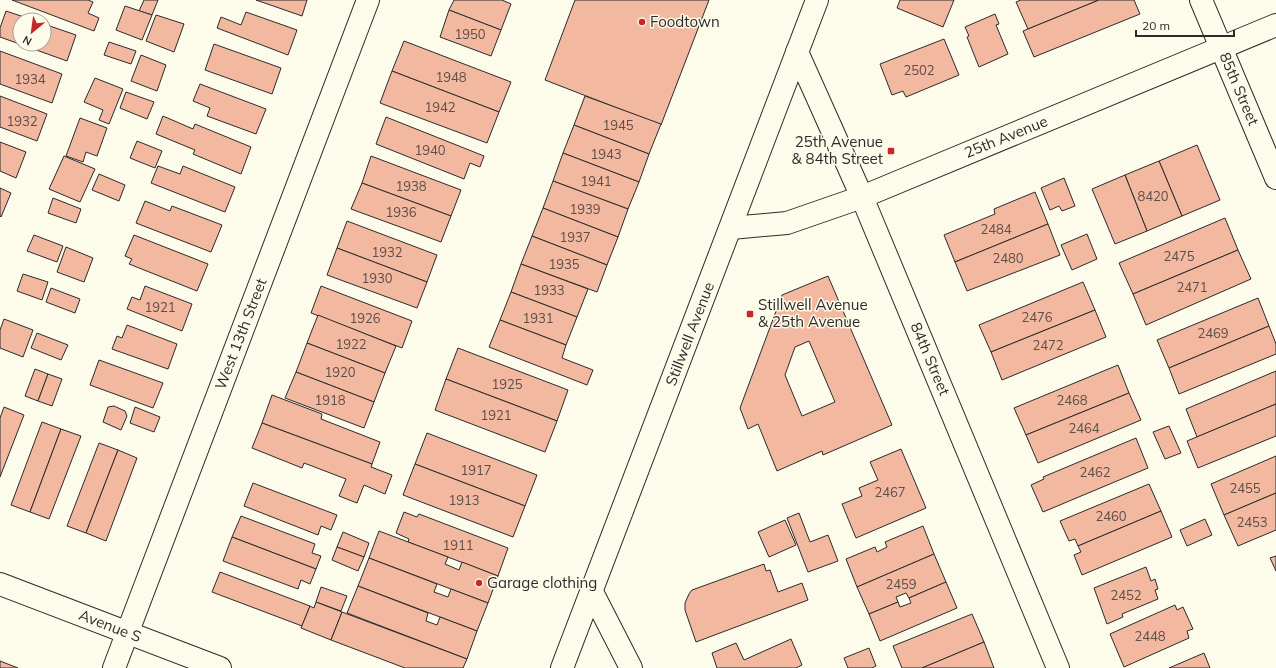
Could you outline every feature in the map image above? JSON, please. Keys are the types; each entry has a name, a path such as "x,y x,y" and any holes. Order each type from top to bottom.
{"street":[{"name":"West 13th Street","path":"114,668 368,0"},
{"name":"Stillwell Avenue","path":"562,668 731,228 816,0"},
{"name":"85th Street","path":"1202,0 1276,178"},
{"name":"25th Avenue","path":"731,228 787,223 862,197 1276,25"},
{"name":"84th Street","path":"797,52 862,197 1058,668"},
{"name":"Avenue S","path":"0,584 220,668"},
{"path":"592,592 631,668"}],"building":[{"path":"12,0 88,0 93,2 88,13 99,18 94,31 52,15 52,12 44,12"},
{"path":"144,0 158,0 152,15 139,11"},
{"path":"256,0 307,0 302,16"},
{"path":"454,0 502,0 511,4 501,30 449,10"},
{"path":"575,0 709,0 661,125 545,80"},
{"path":"900,0 954,0 943,27 897,8"},
{"path":"1021,0 1099,0 1028,29 1016,2"},
{"path":"1099,0 1134,0 1140,14 1034,57 1023,31"},
{"path":"125,6 152,15 142,40 116,30"},
{"path":"449,10 501,30 491,56 440,37"},
{"path":"6,11 12,13 12,41 0,37 0,28"},
{"path":"246,12 297,30 288,55 217,28 221,17 241,25"},
{"path":"995,14 999,24 996,25 1008,54 979,67 967,37 969,36 965,27"},
{"path":"156,15 184,24 174,52 146,41"},
{"path":"52,27 76,35 67,61 42,52 52,52"},
{"path":"944,39 959,75 906,97 903,91 892,95 880,64"},
{"path":"404,41 511,82 499,112 392,71"},
{"path":"109,42 136,51 131,64 104,55"},
{"path":"214,44 281,68 272,94 205,70"},
{"path":"0,51 62,74 52,103 0,84"},
{"path":"141,55 166,65 157,91 131,81"},
{"path":"392,71 499,112 487,143 380,103"},
{"path":"95,78 123,89 109,124 99,120 103,110 84,102"},
{"path":"200,84 266,109 256,134 207,116 210,108 193,101"},
{"path":"126,92 154,102 147,119 120,108"},
{"path":"0,96 47,114 37,141 0,127"},
{"path":"585,96 661,124 649,154 574,125"},
{"path":"163,116 193,129 195,124 251,147 241,174 193,154 195,150 156,134"},
{"path":"386,117 484,156 480,167 470,163 464,179 376,144"},
{"path":"80,118 107,128 97,156 86,152 83,162 66,156"},
{"path":"574,125 649,154 639,182 563,153"},
{"path":"137,141 162,151 155,168 130,158"},
{"path":"0,142 26,152 16,178 0,171"},
{"path":"1197,145 1220,200 1182,216 1159,161"},
{"path":"563,153 639,182 628,209 553,181"},
{"path":"64,156 95,169 80,202 49,189"},
{"path":"371,156 461,190 451,216 362,183"},
{"path":"1159,161 1182,216 1147,231 1125,175"},
{"path":"158,166 180,174 183,166 235,187 225,212 151,183"},
{"path":"99,174 125,185 119,201 92,190"},
{"path":"1125,175 1147,231 1115,244 1092,189"},
{"path":"1064,178 1075,206 1062,211 1059,206 1050,210 1041,188"},
{"path":"553,181 628,209 618,237 543,208"},
{"path":"362,183 451,216 441,242 351,209"},
{"path":"0,188 11,193 1,217 0,216"},
{"path":"1035,192 1048,224 955,262 944,235 995,214 994,209"},
{"path":"53,198 81,209 76,223 48,213"},
{"path":"145,201 170,211 172,206 222,225 211,252 136,223"},
{"path":"543,208 618,237 607,265 532,236"},
{"path":"1225,218 1238,250 1133,294 1119,263"},
{"path":"347,221 437,255 427,282 337,248"},
{"path":"1048,224 1060,255 967,291 955,262"},
{"path":"1087,234 1097,259 1072,270 1061,245"},
{"path":"34,235 63,246 57,262 27,251"},
{"path":"134,235 208,264 197,291 129,264 132,259 125,256"},
{"path":"532,236 607,265 597,292 521,264"},
{"path":"66,247 93,258 84,282 57,272"},
{"path":"337,248 427,282 417,308 327,275"},
{"path":"1238,250 1251,279 1146,325 1133,294"},
{"path":"521,264 588,289 577,317 511,292"},
{"path":"23,274 48,282 42,300 17,291"},
{"path":"828,276 892,425 823,455 822,451 777,471 758,424 748,429 740,408 782,295","holes":["809,341 835,402 802,416 785,375 795,347"]},
{"path":"1083,282 1095,310 991,352 979,325"},
{"path":"145,286 192,304 182,331 127,309 132,297 140,300"},
{"path":"321,286 412,321 402,348 311,313"},
{"path":"51,288 80,299 75,313 46,302"},
{"path":"511,292 577,317 566,345 500,320"},
{"path":"1258,298 1269,326 1169,368 1157,340"},
{"path":"1095,310 1106,337 1002,380 991,352"},
{"path":"318,315 396,346 385,373 307,343"},
{"path":"4,319 33,330 23,357 0,348 0,330"},
{"path":"500,320 566,345 562,358 593,370 587,385 489,347"},
{"path":"127,325 177,344 168,369 112,349 117,336 122,338"},
{"path":"1269,326 1276,344 1276,354 1179,394 1169,368"},
{"path":"37,333 68,345 61,360 31,348"},
{"path":"307,343 385,373 374,402 296,372"},
{"path":"458,348 568,390 557,421 446,379"},
{"path":"99,360 163,383 153,408 90,385"},
{"path":"1118,365 1129,393 1026,435 1014,408"},
{"path":"35,369 48,374 38,401 25,396"},
{"path":"1276,371 1276,404 1197,437 1186,409"},
{"path":"296,372 374,402 364,428 285,398"},
{"path":"48,374 62,379 52,406 38,401"},
{"path":"446,379 557,421 545,452 435,410"},
{"path":"1129,393 1141,420 1038,463 1026,435"},
{"path":"272,395 322,414 321,419 380,442 372,464 262,423"},
{"path":"1276,404 1276,436 1198,468 1187,441"},
{"path":"114,406 125,411 127,416 121,430 103,422 108,407"},
{"path":"4,407 24,415 0,477 0,418"},
{"path":"135,407 160,417 154,432 130,423"},
{"path":"42,422 61,429 30,512 11,505"},
{"path":"262,423 372,464 371,467 392,475 385,494 364,485 357,503 339,496 346,479 304,463 302,468 252,448"},
{"path":"1169,426 1181,453 1165,459 1153,432"},
{"path":"61,429 81,436 49,519 30,512"},
{"path":"427,433 537,475 525,506 415,464"},
{"path":"1136,438 1148,468 1043,512 1031,485 1044,479 1043,477"},
{"path":"99,443 118,450 86,533 67,526"},
{"path":"901,449 926,508 856,538 842,504 862,496 859,488 878,480 870,462"},
{"path":"118,450 137,458 106,541 86,533"},
{"path":"1276,456 1276,493 1224,515 1211,484"},
{"path":"415,464 525,506 513,537 403,495"},
{"path":"253,483 337,515 331,530 321,526 318,535 244,506"},
{"path":"1149,484 1161,511 1078,546 1075,539 1069,541 1060,521"},
{"path":"1276,493 1276,530 1238,546 1224,515"},
{"path":"1161,511 1172,537 1082,575 1074,555 1081,552 1078,546"},
{"path":"404,512 417,517 419,514 508,548 498,576 408,542 409,539 396,533"},
{"path":"799,513 810,542 828,535 838,561 808,572 787,518"},
{"path":"241,516 315,544 312,553 321,556 316,569 232,537"},
{"path":"1205,519 1212,535 1187,546 1180,530"},
{"path":"785,520 796,545 769,557 758,532"},
{"path":"923,526 934,554 857,587 846,559 875,547 877,552 887,547 885,542"},
{"path":"379,531 448,557 445,564 459,570 462,562 498,576 488,603 369,558"},
{"path":"343,532 369,543 364,557 337,547"},
{"path":"232,537 316,569 310,584 301,580 298,589 223,561"},
{"path":"337,547 364,557 358,571 332,560"},
{"path":"934,554 946,582 909,598 906,593 896,597 898,602 869,614 857,587"},
{"path":"1276,556 1276,571 1270,558"},
{"path":"369,558 437,584 434,592 448,597 451,589 488,603 477,631 358,586"},
{"path":"764,564 766,571 770,570 778,592 802,583 808,600 696,642 685,610 685,603 692,590"},
{"path":"1146,567 1151,581 1155,579 1158,589 1155,590 1158,599 1122,614 1123,617 1107,624 1094,588"},
{"path":"220,572 310,606 302,626 212,592"},
{"path":"946,582 957,608 880,641 869,614 898,602 900,607 911,603 909,598"},
{"path":"358,586 428,613 426,621 437,625 440,617 477,631 467,659 347,613"},
{"path":"321,587 347,596 341,611 316,602"},
{"path":"316,602 342,612 331,640 301,628 310,606 314,608"},
{"path":"1175,605 1177,610 1183,607 1193,629 1187,631 1189,638 1124,667 1110,634"},
{"path":"342,612 467,659 463,668 405,668 331,640"},
{"path":"972,614 984,642 922,668 902,668 893,646"},
{"path":"791,639 802,665 796,668 717,668 712,653 736,643 744,660"},
{"path":"984,642 994,668 922,668"},
{"path":"869,648 876,666 872,668 848,668 844,658"},
{"path":"1204,653 1210,668 1169,668"},
{"path":"0,661 18,668 0,668"}],"place":[{"name":"Foodtown","path":"642,22"},
{"name":"25th Avenue & 84th Street","path":"891,151"},
{"name":"Stillwell Avenue & 25th Avenue","path":"750,314"},
{"name":"Garage clothing","path":"479,583"}]}
